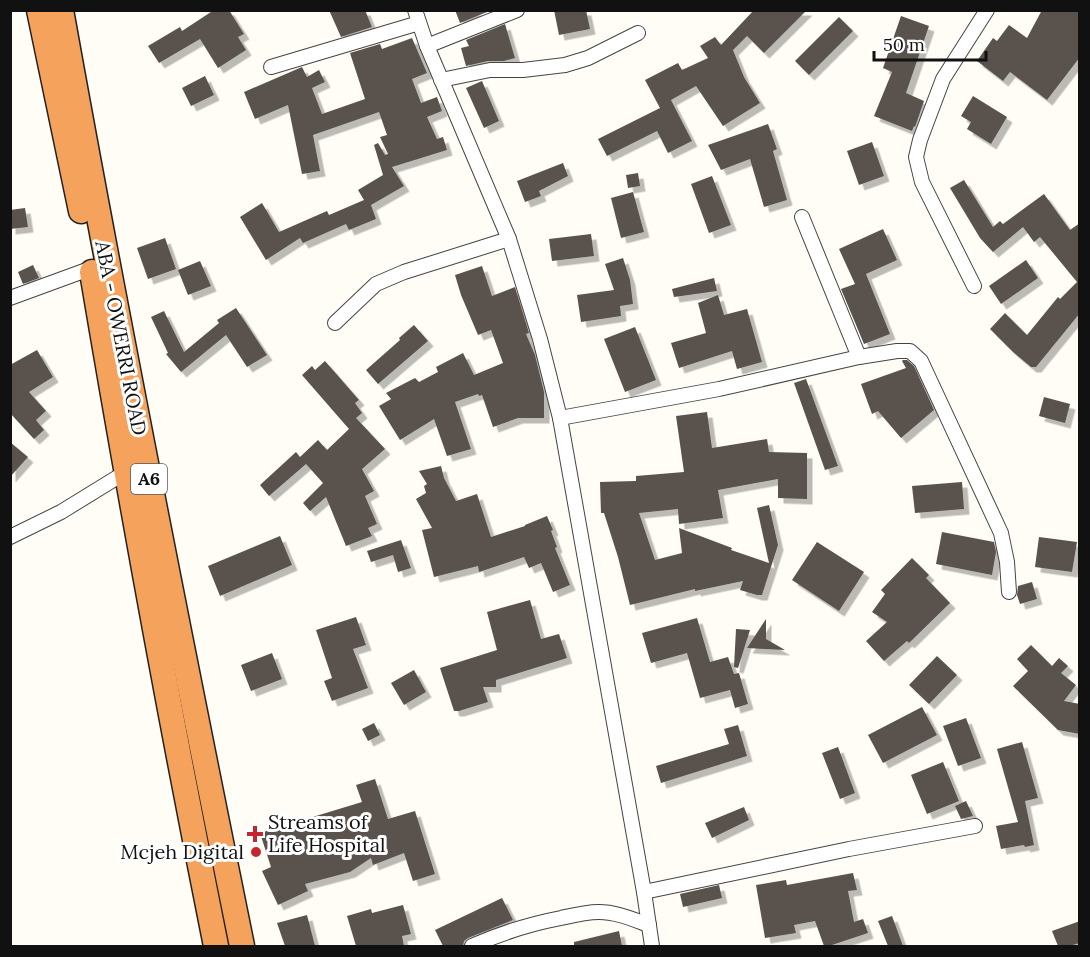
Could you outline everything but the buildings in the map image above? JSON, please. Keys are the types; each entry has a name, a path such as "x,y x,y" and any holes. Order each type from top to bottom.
{"highway":[{"name":"ABA - OWERRI ROAD","path":"39,10 92,268 126,472 216,946"},
{"name":"ABA - OWERRI ROAD","path":"61,10 91,182 242,946"}],"street":[{"path":"427,46 517,10"},
{"path":"974,286 922,182 916,157 943,79 987,10"},
{"path":"271,67 339,48 417,17 441,80 509,239 540,339 560,418 652,946"},
{"path":"441,80 490,70 523,70 565,65 588,58 638,33"},
{"path":"802,217 859,357"},
{"path":"335,323 376,284 404,272 509,239"},
{"path":"10,298 92,268"},
{"path":"560,418 719,389 859,357 910,351 921,361 1001,533 1007,562 1009,592"},
{"path":"10,537 61,512 126,472"},
{"path":"644,892 849,849 975,826"},
{"path":"472,946 537,923 585,913 623,915 649,925"}],"place":[{"name":"Streams of Life Hospital","path":"255,834"},
{"name":"Mcjeh Digital","path":"256,852"}]}
